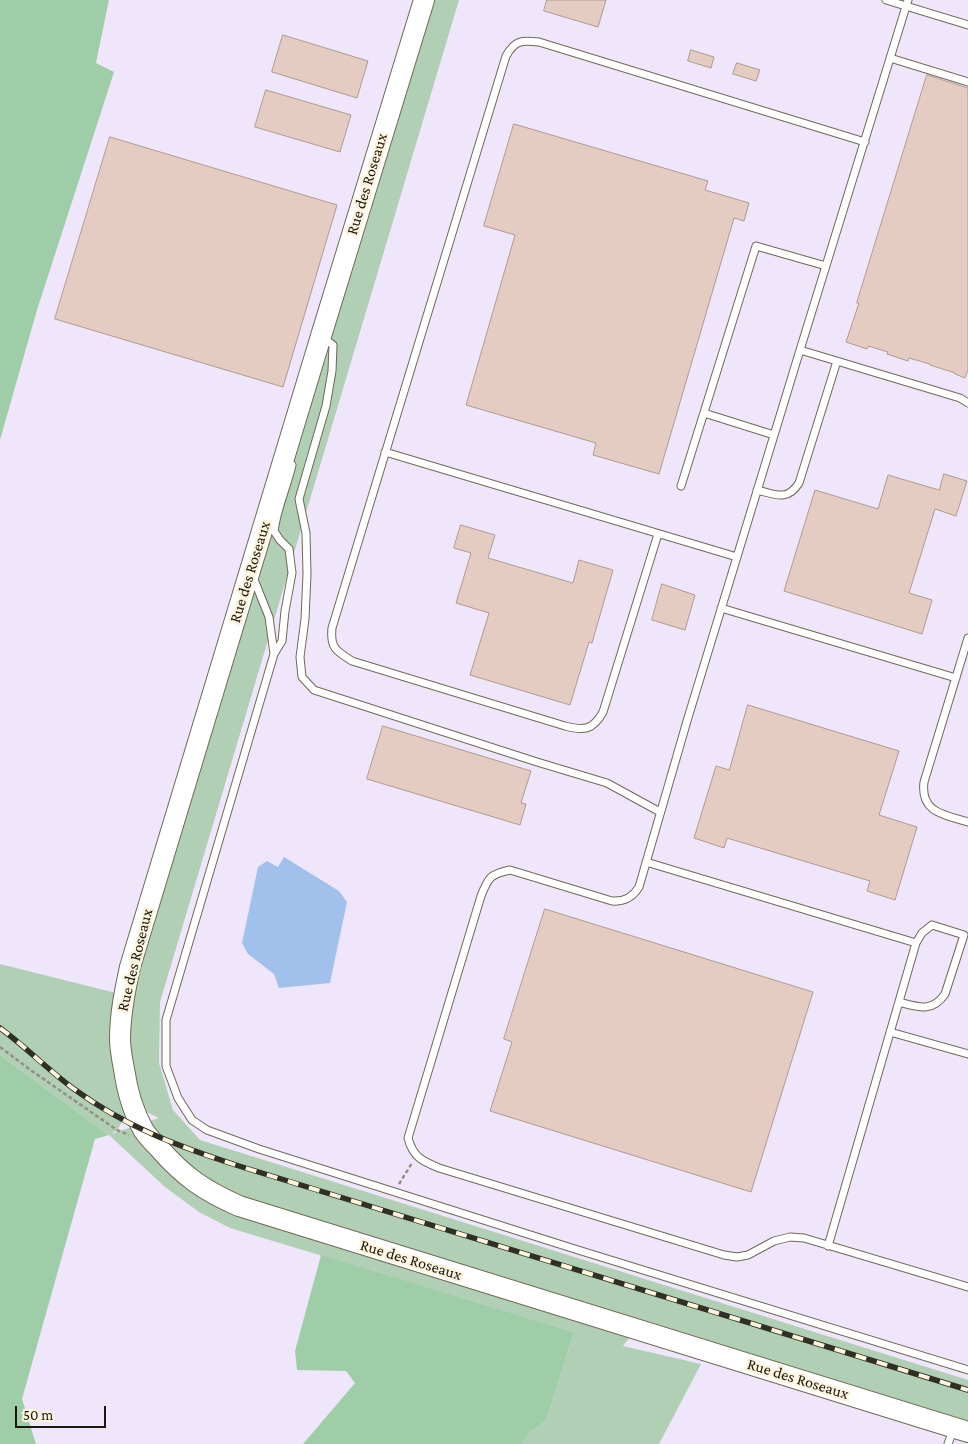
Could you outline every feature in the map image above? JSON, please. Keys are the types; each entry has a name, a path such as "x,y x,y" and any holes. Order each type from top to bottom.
{"street":[{"name":"Rue des Roseaux","path":"424,0 130,967 120,1022 120,1040 122,1061 132,1105 144,1132 171,1163 190,1179 213,1194 239,1206 957,1434"}],"lane":[{"path":"886,0 907,3 968,25"},
{"path":"907,3 721,608 639,886 636,892 619,902 510,870 498,872 490,878 482,896 408,1138 417,1157 439,1168 724,1255 737,1257 748,1255 774,1241 790,1237 804,1238 968,1287"},
{"path":"658,534 603,712 597,722 588,728 579,729 565,726 352,661 336,651 331,640 332,628 506,56 512,45 523,40 539,42 865,142"},
{"path":"890,58 968,82"},
{"path":"681,486 756,246 826,266"},
{"path":"321,336 333,345 332,371 326,406 299,499 306,533 307,574 305,619 300,657 302,677 314,690 607,783 660,812"},
{"path":"800,350 966,400"},
{"path":"757,490 782,495 788,494 794,491 799,483 837,361"},
{"path":"704,413 774,435"},
{"path":"385,452 737,557"},
{"path":"285,455 292,462 288,482 276,517 274,531 289,549 292,573 282,641 274,654 166,1020 166,1066 178,1098 192,1120 207,1130 260,1149 578,1250 968,1370"},
{"path":"250,570 269,617 274,654"},
{"path":"721,608 956,678"},
{"path":"968,638 924,782 923,791 924,799 938,813 968,822"},
{"path":"646,862 916,943"},
{"path":"828,1246 916,943 922,933 932,925 964,935 945,994 940,1002 929,1007 920,1007 899,1002"},
{"path":"890,1032 968,1054"}],"path":[{"path":"0,1047 116,1130 132,1136"},
{"path":"394,1191 417,1157"}],"shaded area":[{"path":"109,0 968,0 968,1444 7,1444 95,1139 108,1135 0,1055 0,440 37,310 113,72 96,64"}],"green space":[{"path":"0,0 109,0 96,63 114,72 37,310 0,440"},
{"path":"424,0 459,0 160,1002 159,1063 173,1110 200,1140 968,1380 968,1421 643,1320 623,1346 701,1364 659,1444 522,1444 530,1432 546,1421 574,1332 230,1228 199,1212 165,1187 109,1135 0,1055 0,964 124,995","holes":["132,1105 159,1118 111,1134 117,1130"]},
{"path":"0,1055 109,1135 95,1139 22,1399 36,1444 0,1444"},
{"path":"321,1255 574,1332 546,1421 530,1432 522,1444 303,1444 355,1383 346,1371 297,1370 295,1351"}],"water":[{"path":"284,857 339,891 347,902 330,983 279,988 274,974 248,954 242,943 258,867 267,861 278,867"}],"building":[{"path":"547,0 606,0 598,27 544,11"},
{"path":"283,35 368,61 357,98 272,72"},
{"path":"691,50 714,57 711,68 688,61"},
{"path":"737,63 760,70 756,81 733,74"},
{"path":"927,75 968,88 968,370 965,378 930,364 909,358 908,361 887,354 888,352 868,346 867,349 846,342"},
{"path":"266,90 351,115 340,152 255,127"},
{"path":"514,124 708,181 705,190 749,203 744,221 734,218 659,474 593,455 596,443 466,405 515,235 484,226"},
{"path":"110,137 337,205 283,387 55,319"},
{"path":"944,474 967,481 956,516 935,509 909,593 932,600 922,634 784,591 815,490 878,509 888,475 939,490"},
{"path":"461,525 495,535 488,558 573,583 579,560 613,570 592,643 589,642 570,705 470,675 489,613 456,603 471,553 454,548"},
{"path":"662,584 695,595 685,630 652,620"},
{"path":"748,705 899,751 879,815 917,827 895,900 867,891 870,881 727,838 724,848 694,838 716,766 729,770"},
{"path":"383,726 531,771 521,803 526,804 520,825 367,779"},
{"path":"545,909 813,992 751,1192 490,1111 512,1042 504,1039"}],"railway":[{"path":"0,1028 64,1082 93,1102 133,1125 194,1151 968,1390"}]}
